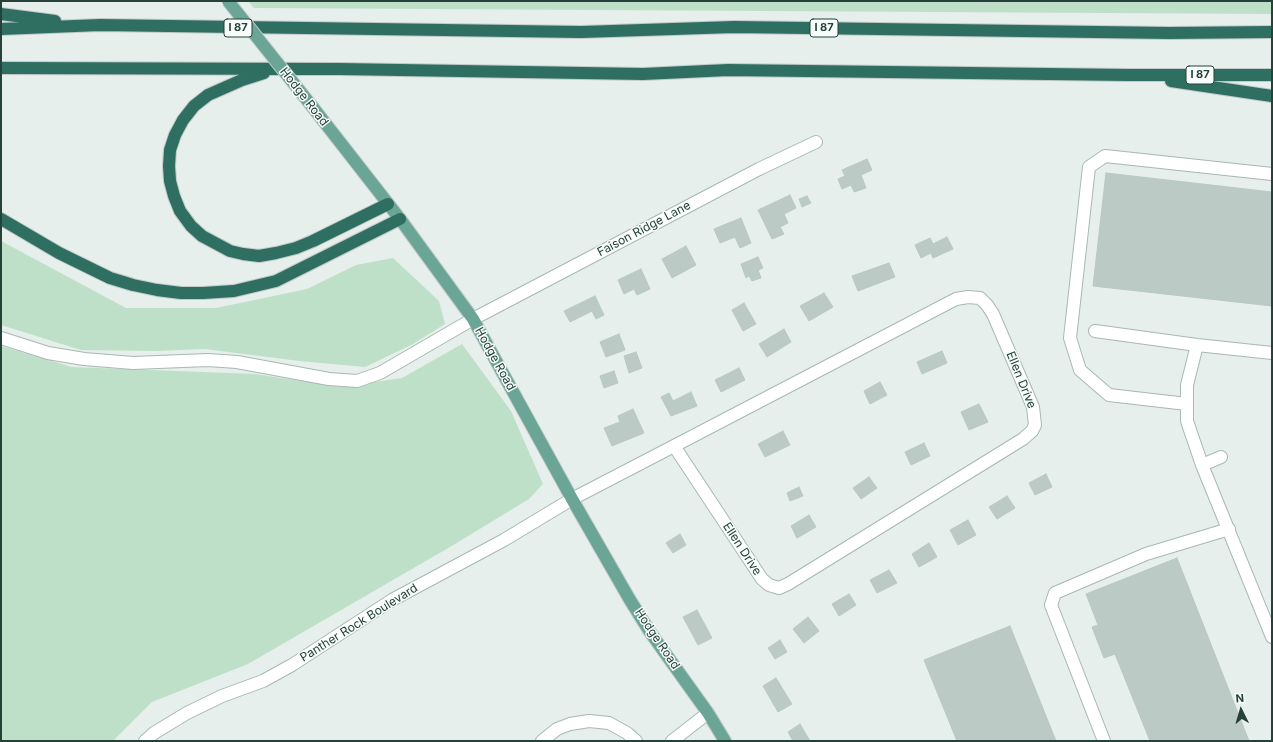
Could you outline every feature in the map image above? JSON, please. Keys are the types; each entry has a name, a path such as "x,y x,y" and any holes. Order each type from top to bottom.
{"highway":[{"path":"1,14 100,25"},
{"name":"I 87","path":"1,28 100,25 580,32 734,27 1169,33 1272,32"},
{"name":"I 87","path":"1,68 276,69 643,74 728,70 1128,75 1272,75"},
{"path":"276,69 242,80 208,95 194,106 183,120 175,135 170,150 170,174 174,196 180,211 191,226 202,236 230,251 259,256 289,250 313,242 388,204"},
{"path":"1128,75 1272,96"},
{"path":"1,219 59,253 110,278 133,285 182,293 234,291 276,280 400,219"}],"main road":[{"name":"Hodge Road","path":"228,1 400,219 473,319 572,499 634,606 708,713 725,741"}],"street":[{"name":"Faison Ridge Lane","path":"1,338 48,353 84,359 133,363 208,360 237,362 329,379 357,381 380,373 473,319 759,169 816,142"},
{"path":"1187,404 1108,395 1080,370 1070,338 1089,167 1104,156 1272,174"},
{"name":"Ellen Drive","path":"572,499 956,299 968,296 980,298 993,314 1033,407 1035,419 1035,425 1032,432 1023,439 788,584 779,588 769,585 762,579 674,446"},
{"path":"1095,332 1272,353"},
{"path":"1197,345 1187,385 1187,421 1202,465 1272,636"},
{"path":"1202,465 1221,457"},
{"name":"Panther Rock Boulevard","path":"145,741 154,733 187,713 222,696 263,681 292,665 392,600 504,540 572,499"},
{"path":"1104,741 1051,605 1055,593 1146,554 1229,529"},
{"path":"672,741 708,713"},
{"path":"542,741 557,729 570,724 589,721 609,723 627,733 636,741"}],"green space":[{"path":"248,1 1272,1 1272,14 254,8"},
{"path":"1,241 126,308 216,308 307,289 356,265 393,258 439,301 445,324 413,344 365,367 299,361 205,349 156,351 81,350 1,325"},
{"path":"462,344 511,411 543,484 529,499 450,547 248,664 152,702 113,741 1,741 1,346 72,367 255,374 341,387 402,378"}],"building":[{"path":"867,159 872,170 861,175 866,188 854,192 851,185 842,189 838,179 845,176 842,170"},
{"path":"1106,173 1272,192 1272,306 1093,286"},
{"path":"790,195 796,208 784,214 788,223 780,227 784,234 772,239 758,210"},
{"path":"807,196 811,203 802,207 799,199"},
{"path":"741,218 751,243 740,248 735,237 720,243 714,229"},
{"path":"947,237 953,249 933,258 931,253 921,258 915,245 930,238 933,244"},
{"path":"686,246 696,265 672,278 662,259"},
{"path":"758,257 763,268 758,270 761,278 752,281 749,276 746,278 741,264"},
{"path":"889,263 895,277 858,291 852,276"},
{"path":"641,269 650,289 637,295 634,289 624,294 618,280"},
{"path":"824,293 833,307 809,321 800,306"},
{"path":"595,296 604,315 596,319 592,311 570,322 564,311"},
{"path":"744,303 756,324 743,331 732,310"},
{"path":"784,329 791,342 767,357 759,344"},
{"path":"619,334 625,350 606,357 600,342"},
{"path":"942,351 947,363 922,374 917,362"},
{"path":"636,352 642,368 629,373 624,356"},
{"path":"739,368 745,380 721,392 715,380"},
{"path":"614,371 618,383 604,388 600,376"},
{"path":"880,382 887,395 870,404 864,391"},
{"path":"691,392 697,406 671,416 661,397 669,393 673,401"},
{"path":"979,404 988,422 969,430 961,412"},
{"path":"633,409 644,433 612,446 604,428 620,422 618,416"},
{"path":"783,431 790,445 765,457 758,444"},
{"path":"924,443 930,456 911,465 905,452"},
{"path":"1046,474 1052,487 1035,495 1029,483"},
{"path":"869,477 877,488 861,499 853,488"},
{"path":"799,487 803,496 790,501 787,493"},
{"path":"1007,496 1015,508 997,519 989,507"},
{"path":"809,515 816,527 797,538 791,526"},
{"path":"968,520 976,535 958,545 950,530"},
{"path":"680,534 686,545 673,553 666,543"},
{"path":"929,543 937,557 919,567 912,554"},
{"path":"1177,558 1249,741 1150,741 1115,654 1104,658 1092,627 1098,625 1086,594"},
{"path":"889,570 897,583 877,593 870,580"},
{"path":"849,594 856,605 839,616 832,604"},
{"path":"697,610 712,638 698,645 683,617"},
{"path":"808,617 819,631 804,643 793,629"},
{"path":"1010,626 1056,741 957,741 924,660"},
{"path":"780,640 787,652 775,659 768,648"},
{"path":"776,678 792,704 778,712 763,686"},
{"path":"800,724 810,741 793,741 788,732"}]}
